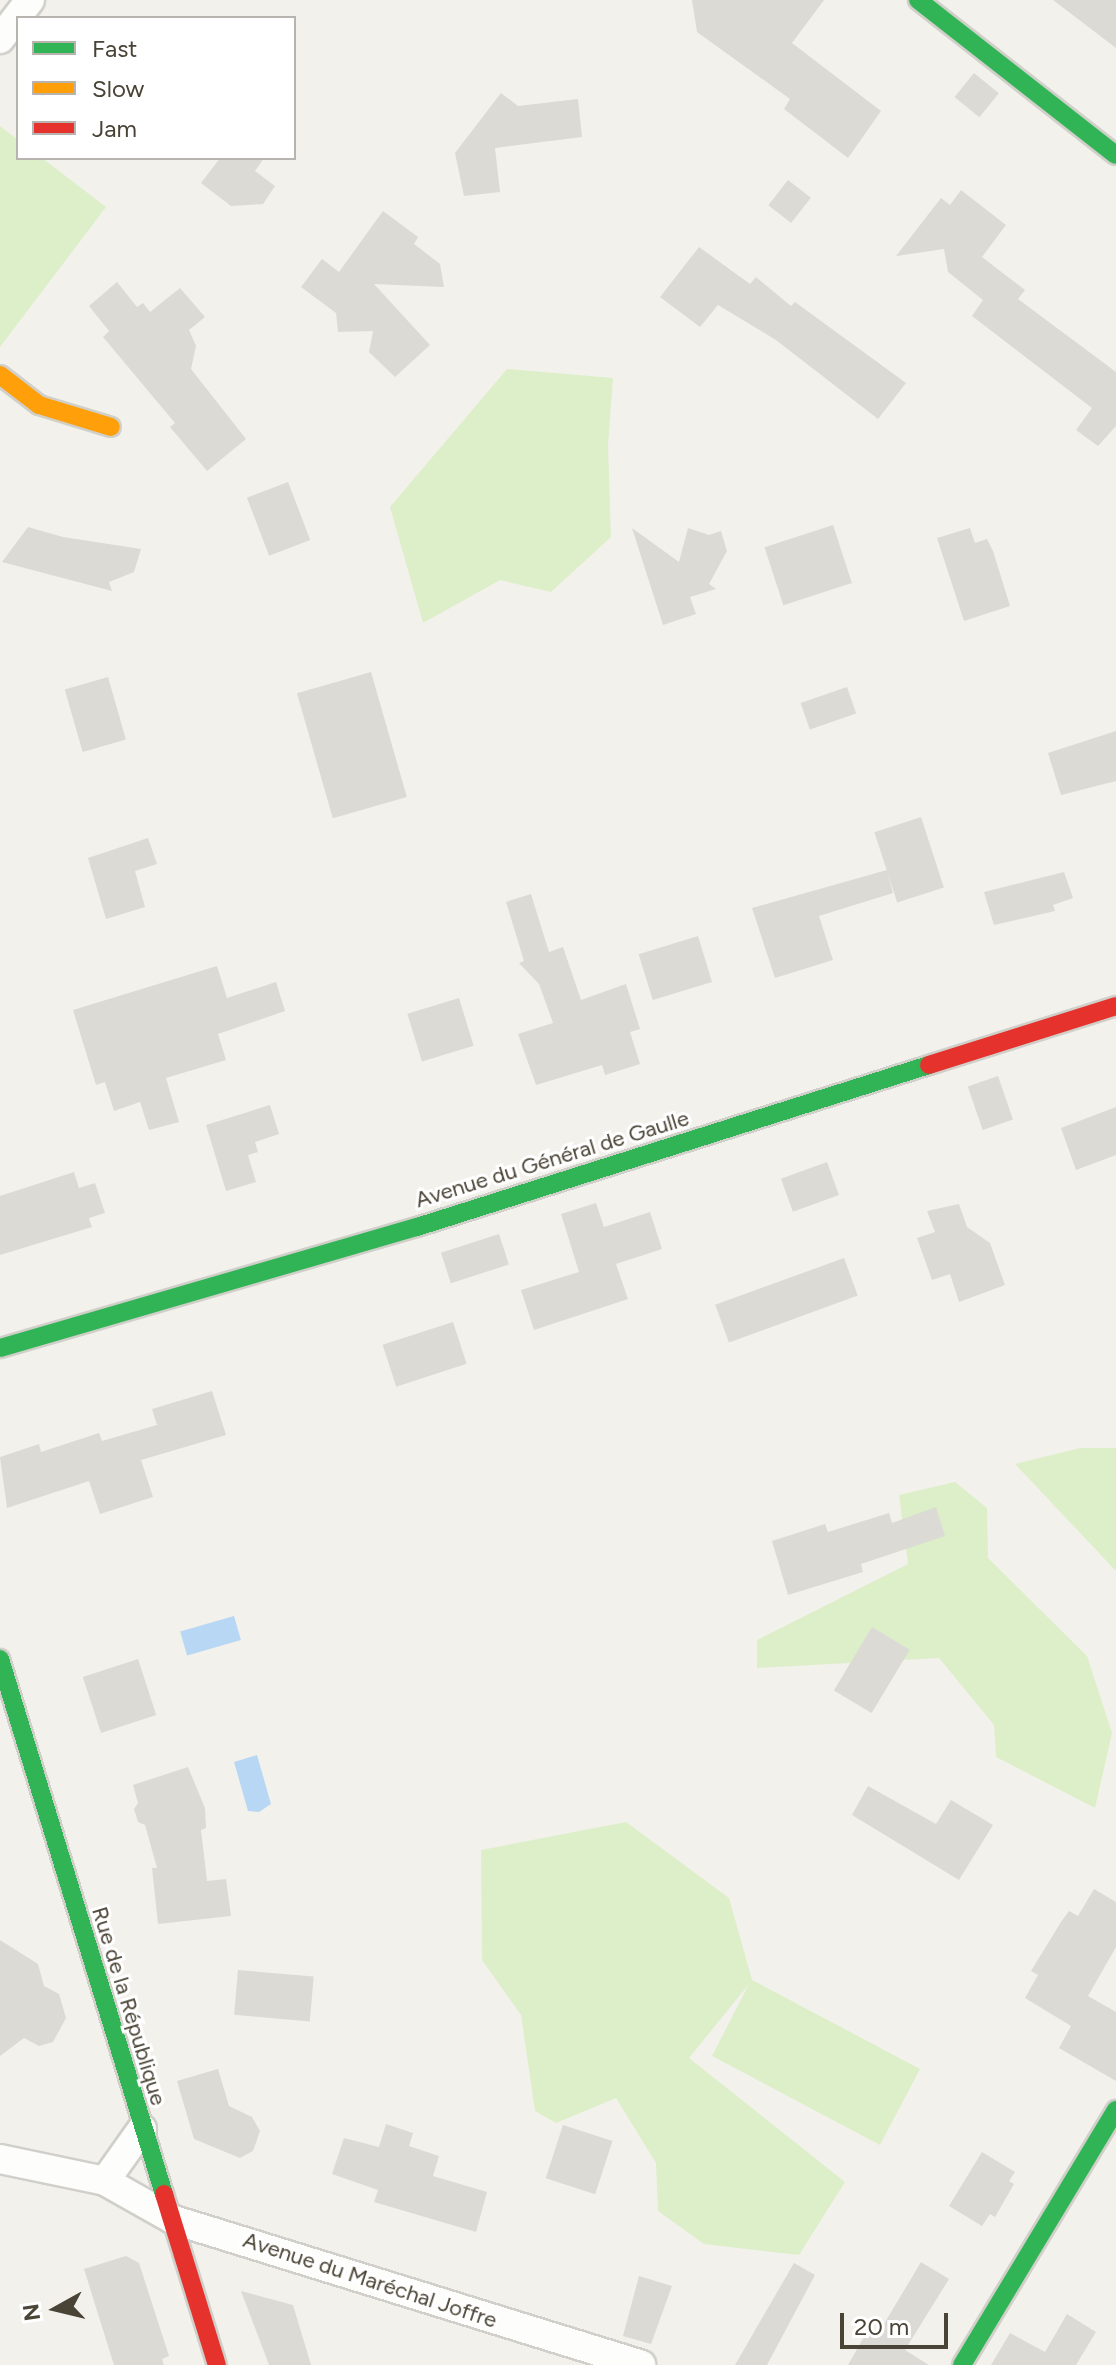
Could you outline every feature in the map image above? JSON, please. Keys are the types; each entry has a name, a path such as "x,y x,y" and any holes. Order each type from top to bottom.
{"street":[{"path":"18,16 30,0"},
{"path":"918,0 1116,155"},
{"path":"0,39 16,18"},
{"path":"0,375 39,405 111,427"},
{"name":"Avenue du Général de Gaulle","path":"0,1348 417,1227 1116,1006"},
{"name":"Rue de la République","path":"0,1659 217,2365"},
{"path":"962,2365 1116,2110"},
{"path":"105,2181 142,2129"},
{"name":"Avenue du Maréchal Joffre","path":"0,2159 105,2181 174,2220 641,2365"}],"green space":[{"path":"0,126 16,138 16,160 45,160 106,207 0,347"},
{"path":"507,369 613,378 608,445 611,537 551,592 500,580 423,623 390,507"},
{"path":"1080,1448 1116,1448 1116,1571 1015,1464"},
{"path":"955,1482 987,1508 988,1558 1087,1656 1112,1733 1095,1808 996,1757 994,1725 939,1658 757,1668 757,1640 908,1564 899,1495"},
{"path":"626,1822 729,1898 752,1980 920,2069 880,2145 712,2056 749,1984 689,2058 845,2182 799,2255 704,2244 658,2211 656,2163 616,2098 556,2123 535,2111 521,2015 482,1960 481,1850"}],"water":[{"path":"234,1616 241,1640 187,1655 180,1631"},
{"path":"257,1755 271,1804 259,1812 248,1811 234,1762"}],"building":[{"path":"692,0 824,0 792,43 881,111 848,158 784,109 790,99 697,32"},
{"path":"1053,0 1116,0 1116,48"},
{"path":"974,73 999,93 979,117 954,97"},
{"path":"501,93 518,106 578,99 582,137 495,148 500,192 464,196 455,153"},
{"path":"218,160 263,160 255,171 275,186 263,204 231,206 201,183"},
{"path":"788,180 811,198 791,223 768,205"},
{"path":"961,190 1006,225 982,257 1025,290 1018,299 1116,372 1116,426 1098,446 1076,430 1092,408 972,316 983,300 948,272 944,249 896,256 941,198 950,205"},
{"path":"383,211 418,237 414,244 440,264 444,287 374,284 430,345 395,377 369,352 373,331 338,332 336,313 301,287 322,259 339,272"},
{"path":"699,247 750,284 756,277 791,306 795,302 906,383 878,419 776,340 718,305 700,327 660,297"},
{"path":"117,282 137,307 143,303 150,312 180,288 205,317 189,330 196,346 191,369 246,439 207,471 170,427 175,423 103,337 109,331 89,306"},
{"path":"288,482 310,540 269,556 247,498"},
{"path":"833,525 852,583 783,605 765,547"},
{"path":"28,527 63,537 141,549 134,572 109,582 112,591 2,562"},
{"path":"632,528 679,562 688,528 709,535 721,531 727,551 709,584 716,589 690,597 696,614 663,625"},
{"path":"970,528 975,543 987,539 1010,606 964,621 937,538"},
{"path":"371,672 407,797 333,818 297,693"},
{"path":"108,677 126,739 83,752 65,689"},
{"path":"847,687 856,713 810,729 801,703"},
{"path":"1116,731 1116,781 1061,795 1048,753"},
{"path":"921,817 944,887 897,903 874,832"},
{"path":"148,838 157,864 135,871 145,907 106,919 88,858"},
{"path":"887,870 893,893 819,916 833,960 775,978 752,908"},
{"path":"1064,872 1073,898 1053,905 1055,911 994,925 984,892"},
{"path":"531,894 549,952 563,947 581,1000 626,984 640,1029 630,1032 640,1064 605,1075 602,1065 536,1085 518,1034 553,1023 539,984 519,963 524,961 506,902"},
{"path":"698,936 712,982 653,1000 639,954"},
{"path":"217,966 227,998 276,982 285,1011 218,1034 226,1060 166,1078 179,1122 149,1130 140,1102 114,1111 105,1082 96,1085 73,1010"},
{"path":"459,998 474,1046 422,1062 407,1014"},
{"path":"998,1076 1013,1119 983,1130 968,1086"},
{"path":"270,1105 279,1134 255,1142 258,1152 248,1155 256,1182 226,1191 206,1125"},
{"path":"1116,1107 1116,1155 1076,1170 1061,1128"},
{"path":"827,1162 839,1195 793,1212 781,1179"},
{"path":"74,1172 79,1188 95,1183 105,1213 89,1218 92,1227 0,1255 0,1196"},
{"path":"596,1203 604,1227 650,1212 662,1249 616,1264 628,1299 534,1330 521,1290 579,1272 561,1214"},
{"path":"959,1204 967,1227 990,1243 1005,1285 959,1302 950,1274 932,1280 917,1238 935,1232 927,1211"},
{"path":"499,1234 509,1264 451,1283 441,1253"},
{"path":"844,1258 858,1296 729,1342 715,1305"},
{"path":"453,1322 467,1364 396,1387 383,1345"},
{"path":"212,1391 226,1435 141,1460 153,1497 100,1514 89,1481 7,1508 0,1457 39,1444 41,1452 99,1433 102,1441 157,1425 152,1409"},
{"path":"936,1507 945,1536 861,1564 863,1572 788,1595 772,1541 825,1524 828,1532 889,1513 892,1523"},
{"path":"872,1627 910,1650 872,1713 834,1690"},
{"path":"138,1659 156,1715 101,1733 83,1677"},
{"path":"188,1767 205,1808 206,1828 201,1830 207,1881 226,1879 231,1916 158,1924 152,1868 157,1868 145,1825 138,1822 134,1809 138,1803 133,1785"},
{"path":"868,1786 936,1824 951,1800 993,1825 959,1880 852,1815"},
{"path":"1094,1889 1116,1902 1116,1947 1088,1996 1116,2012 1116,2081 1059,2048 1071,2026 1025,1998 1038,1975 1031,1971 1061,1922 1069,1911 1078,1916"},
{"path":"0,1940 38,1964 44,1986 59,1994 66,2018 53,2042 39,2046 24,2038 0,2056"},
{"path":"238,1970 314,1977 310,2021 234,2015"},
{"path":"218,2069 229,2106 252,2117 260,2131 253,2151 240,2158 194,2139 177,2081"},
{"path":"386,2124 413,2133 409,2146 439,2156 433,2176 487,2192 476,2232 374,2202 378,2190 332,2174 344,2138 379,2147"},
{"path":"563,2125 612,2141 595,2194 546,2178"},
{"path":"982,2152 1015,2172 1009,2181 1014,2184 995,2217 990,2214 982,2226 949,2206"},
{"path":"126,2256 139,2263 169,2356 162,2359 164,2365 114,2365 84,2269"},
{"path":"921,2262 949,2279 905,2350 929,2365 848,2365 869,2328 878,2334"},
{"path":"794,2263 815,2275 767,2365 735,2365"},
{"path":"639,2276 672,2286 651,2344 623,2336"},
{"path":"241,2291 293,2305 311,2365 269,2365"},
{"path":"1067,2314 1096,2332 1076,2365 991,2365 1010,2333 1045,2352"}],"traffic: fast":[{"path":"918,0 1116,155"},
{"path":"0,1348 417,1227 929,1065"},
{"path":"0,1659 164,2194"},
{"path":"962,2365 1116,2110"}],"traffic: slow":[{"path":"0,375 39,405 111,427"}],"traffic: jam":[{"path":"929,1065 1116,1006"},
{"path":"164,2194 217,2365"}]}
